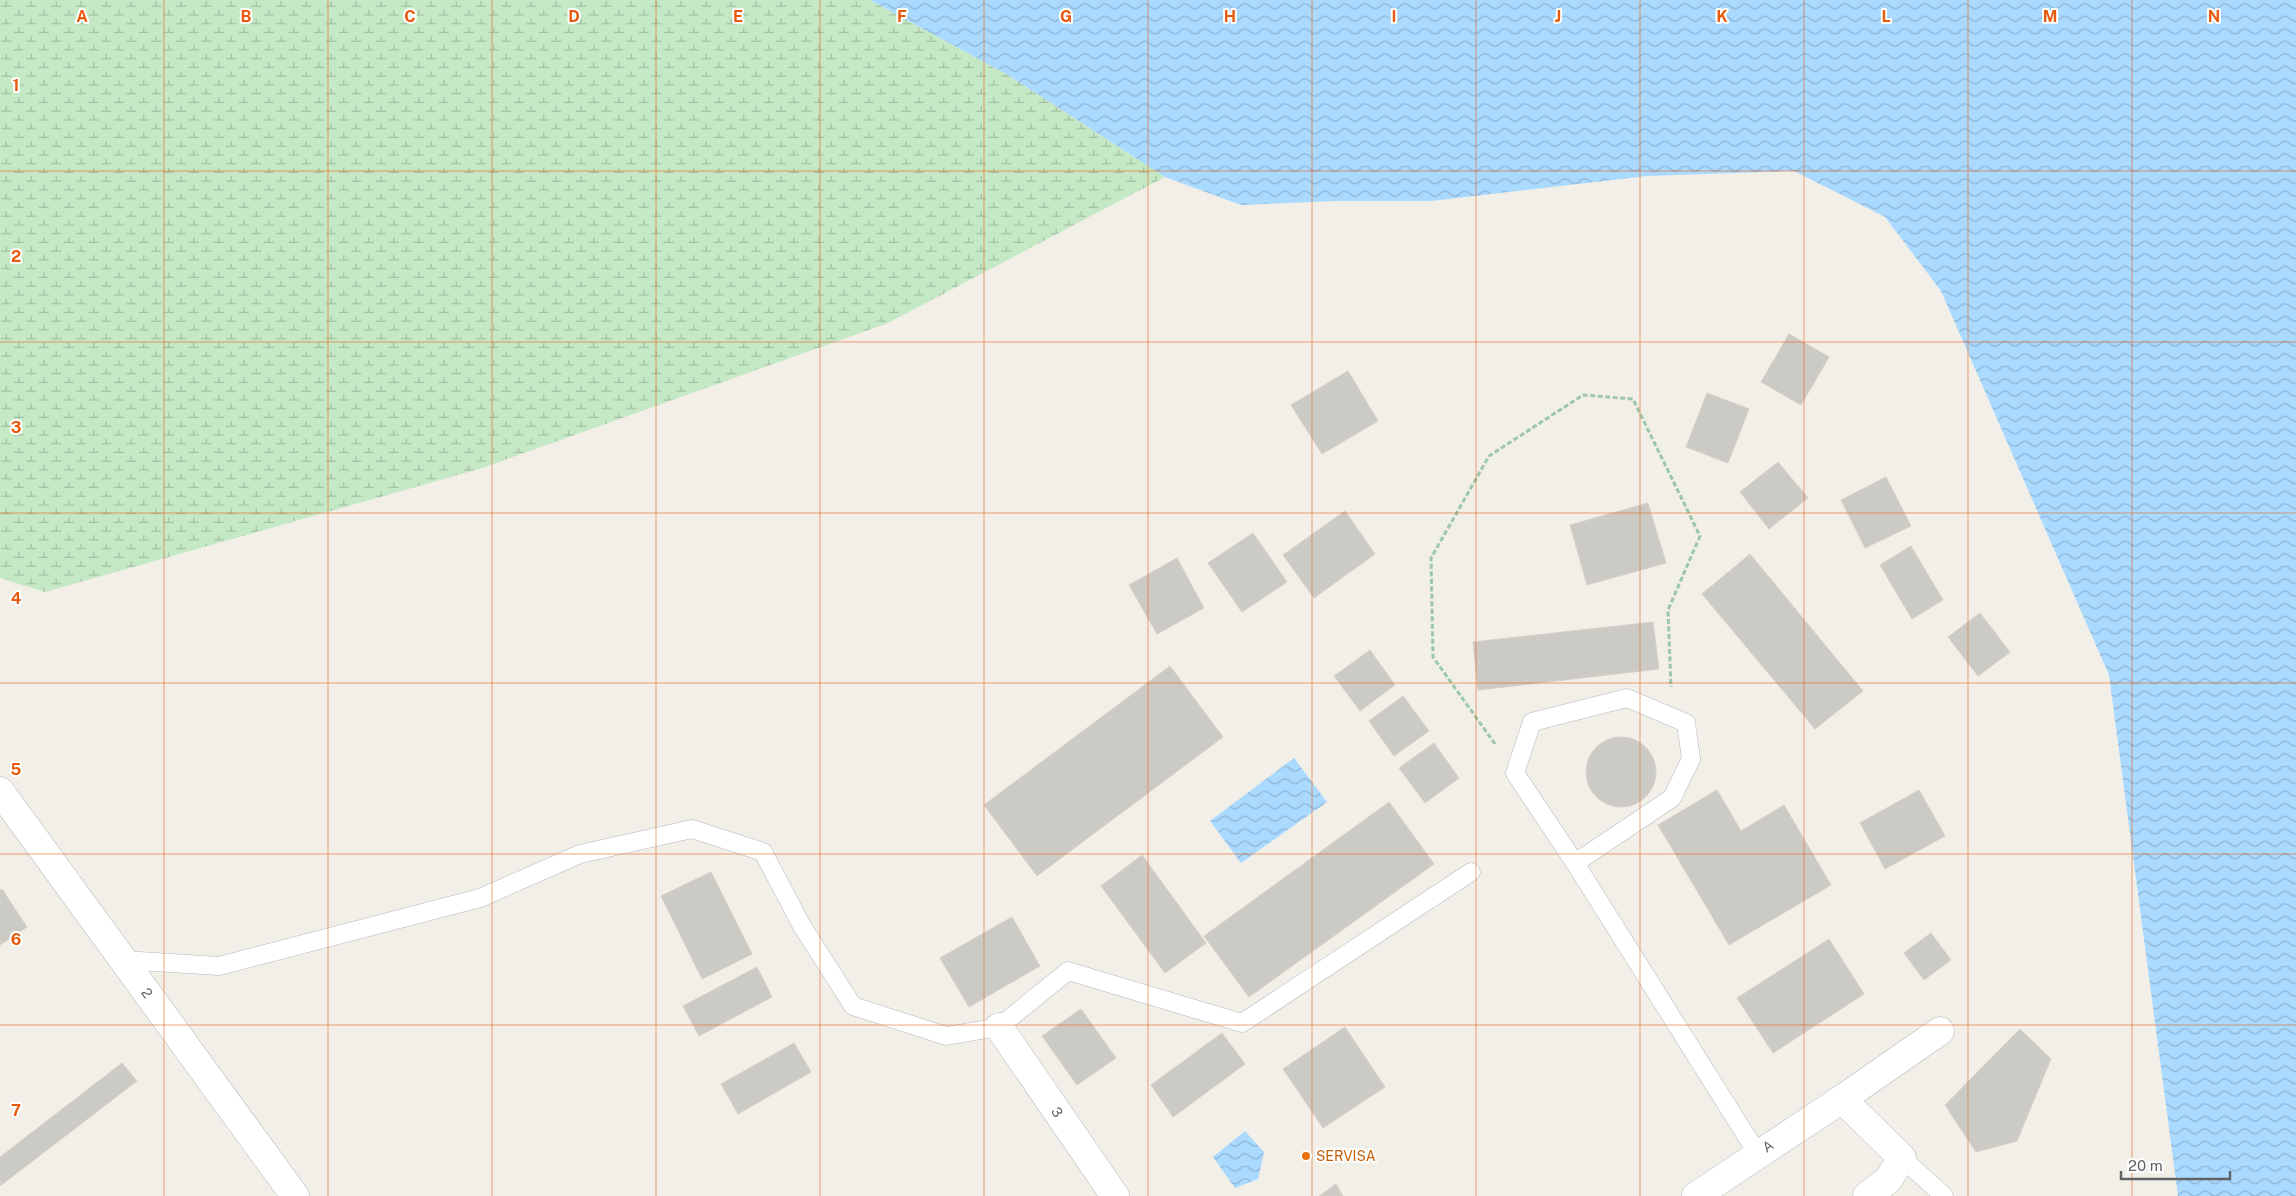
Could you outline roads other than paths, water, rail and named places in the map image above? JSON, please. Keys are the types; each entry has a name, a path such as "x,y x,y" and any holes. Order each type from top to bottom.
{"street":[{"name":"2","path":"0,791 295,1196"},
{"name":"3","path":"999,1027 1115,1196"},
{"name":"A","path":"1696,1196 1940,1031"},
{"path":"1842,1099 1902,1158 1888,1180 1867,1196"}],"lane":[{"path":"1575,863 1672,798 1692,759 1686,723 1627,698 1532,722 1516,773 1575,863 1757,1154"},
{"path":"123,960 219,966 480,898 580,854 692,829 763,852 802,926 853,1006 946,1036 999,1027 1068,971 1242,1023 1471,872"},
{"path":"1902,1158 1944,1196"}],"water":[{"path":"870,0 2296,0 2296,1196 2178,1196 2109,675 1941,291 1885,217 1794,171 1647,176 1431,201 1336,201 1241,205 1165,177 1008,75"},
{"path":"1294,758 1327,802 1241,863 1210,821"},
{"path":"1245,1131 1264,1152 1258,1179 1235,1188 1213,1157"}],"place":[{"name":"SERVISA","path":"1306,1156"}]}
